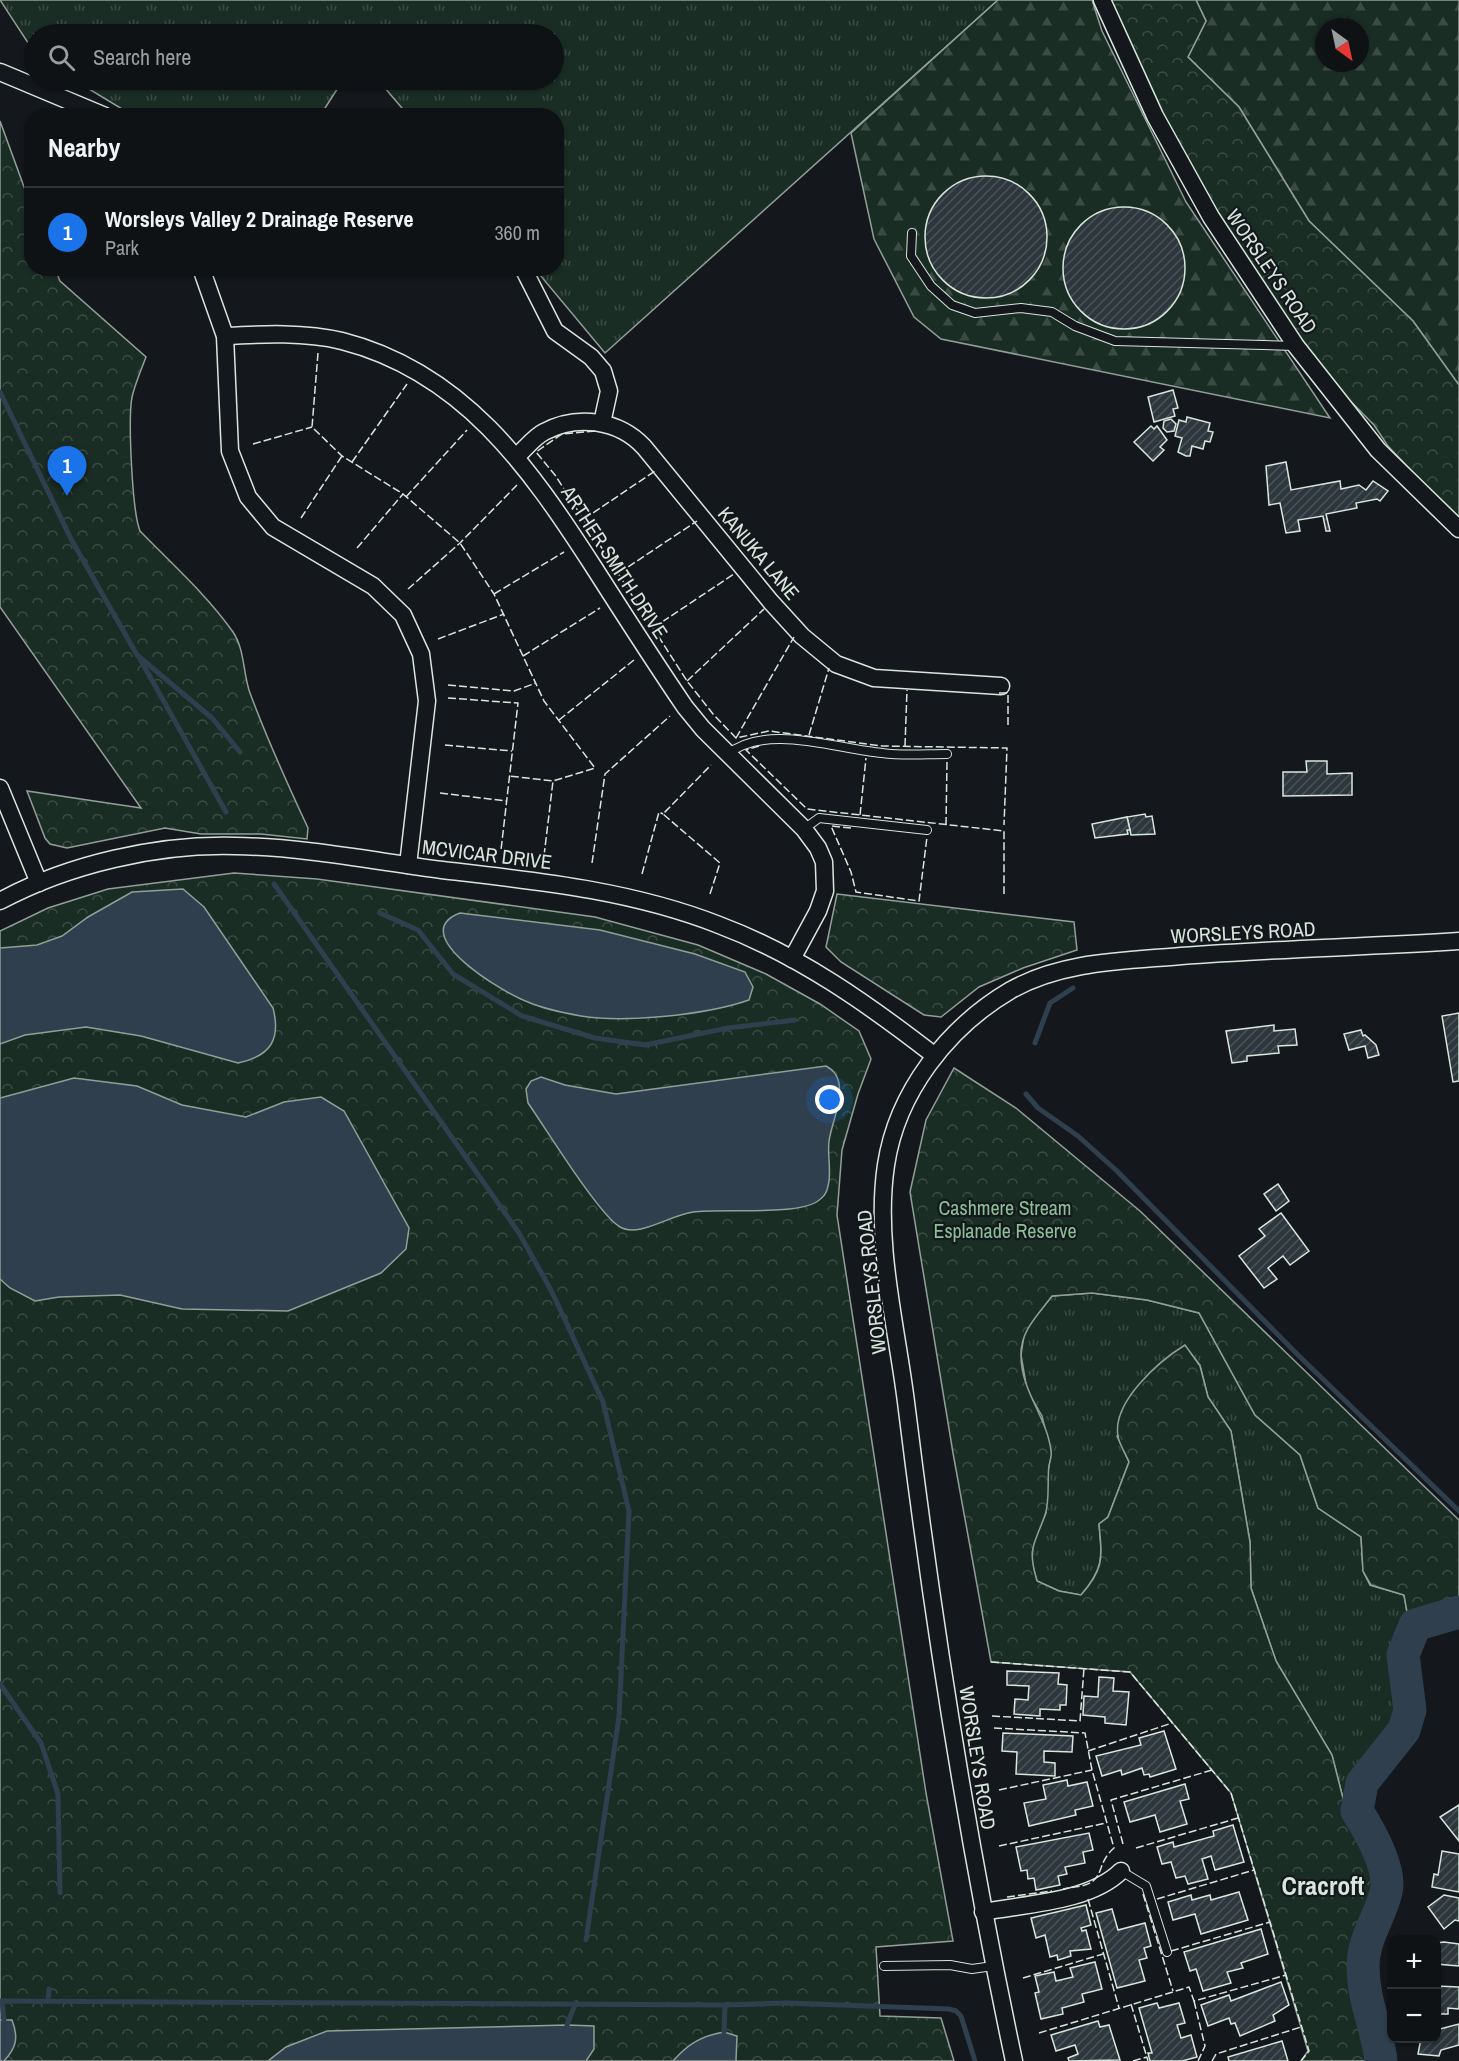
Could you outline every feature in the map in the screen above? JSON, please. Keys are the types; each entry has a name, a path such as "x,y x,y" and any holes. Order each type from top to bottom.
{"street":[{"name":"WORSLEYS ROAD","path":"1102,0 1155,116 1211,217 1296,346 1378,450 1459,529"},
{"path":"0,72 24,82"},
{"path":"43,90 86,108"},
{"path":"204,276 225,336 230,451 248,497 273,527 373,586 403,615 421,654 427,701 408,866"},
{"path":"527,276 555,331 591,357 603,371 609,391 602,423"},
{"name":"ARTHER SMITH DRIVE","path":"225,336 322,337 402,362 422,373 459,400 516,457 545,492 685,707 728,754 804,829 818,848 825,862 826,885 818,911 792,959"},
{"name":"KANUKA LANE","path":"516,457 542,433 577,421 602,423 627,432 637,440 771,602 802,636 836,664 874,678 1001,686"},
{"path":"0,788 39,883"},
{"name":"MCVICAR DRIVE","path":"0,901 39,883 134,856 202,847 272,848 557,884 636,899 720,925 792,959 857,998 934,1056"},
{"name":"WORSLEYS ROAD","path":"1014,2061 993,1966 969,1837 922,1529 883,1222 886,1163 893,1134 916,1082 934,1056 957,1031 1010,991 1039,978 1071,968 1233,952 1459,941"},
{"path":"983,1912 1091,1892 1111,1881 1121,1871"}],"lane":[{"path":"912,233 911,256 931,286 952,305 975,313 1021,308 1052,312 1075,326 1115,341 1296,346"},
{"path":"728,754 735,748 768,738 884,754 947,754"},
{"path":"804,829 819,818 927,830"},
{"path":"1121,1871 1146,1886 1167,1953"},
{"path":"884,1966 950,1965 972,1969 993,1966"}],"green space":[{"path":"0,0 998,0 605,353 541,276 564,276 564,108 402,108 387,90 564,90 564,24 24,24 24,37"},
{"path":"998,0 1092,0 1102,31 1186,202 1330,418 941,339 914,317 874,239 851,133"},
{"path":"1102,0 1196,0 1206,21 1188,57 1239,107 1309,221 1413,321 1459,385 1459,517 1438,499 1388,446 1374,425 1296,346 1211,217"},
{"path":"1196,0 1459,0 1459,385 1413,321 1309,221 1239,107 1188,57 1206,21"},
{"path":"91,90 337,90 325,108 120,108"},
{"path":"0,121 24,187 24,276 58,276 60,281 146,357 133,392 131,408 133,486 140,531 200,592 223,618 237,639 250,693 277,761 308,828 307,839 261,834 201,834 165,828 67,848 50,844 45,838 27,791 141,808 0,607"},
{"path":"234,873 317,879 595,917 698,945 766,974 820,1004 859,1031 871,1059 842,1150 837,1215 926,1793 953,1941 876,1947 880,2016 941,2018 954,2061 0,2061 0,931 48,908 108,889"},
{"path":"837,894 1074,922 1077,950 1023,968 979,987 941,1017 924,1015 841,962 826,947"},
{"name":"Cashmere Stream Esplanade Reserve","path":"954,1068 1016,1108 1140,1211 1459,1520 1459,1612 1415,1625 1403,1655 1410,1710 1404,1730 1362,1783 1357,1810 1378,1850 1387,1882 1386,1892 1366,1947 1363,1966 1365,1991 1381,2061 1301,2061 1308,2051 1231,1793 1130,1672 991,1662 953,1453 910,1192 926,1120","holes":["1092,1293 1147,1300 1199,1313 1255,1415 1300,1455 1318,1508 1361,1537 1363,1571 1371,1585 1404,1595 1409,1623 1397,1653 1401,1709 1398,1727 1354,1779 1353,1821 1349,1822 1332,1755 1276,1661 1251,1588 1250,1542 1231,1431 1208,1397 1200,1366 1185,1345 1151,1372 1130,1396 1122,1410 1118,1423 1118,1436 1129,1462 1108,1517 1099,1524 1100,1562 1089,1586 1081,1595 1059,1591 1037,1581 1032,1553 1047,1509 1051,1453 1045,1427 1029,1392 1022,1369 1023,1339 1052,1296"]},
{"path":"1092,1293 1147,1300 1199,1313 1255,1415 1300,1455 1318,1508 1361,1537 1363,1571 1370,1585 1404,1595 1409,1623 1397,1653 1401,1709 1398,1727 1354,1779 1353,1821 1349,1822 1332,1755 1276,1661 1251,1588 1250,1542 1231,1431 1208,1397 1200,1365 1185,1346 1117,1436 1129,1462 1108,1517 1099,1524 1101,1554 1094,1577 1081,1595 1059,1591 1037,1581 1031,1559 1034,1540 1046,1513 1047,1478 1051,1453 1042,1416 1027,1390 1021,1355 1025,1329 1052,1296"}],"water":[{"path":"183,889 204,907 273,1008 276,1029 266,1051 259,1056 238,1063 141,1036 86,1027 25,1035 0,1044 0,948 37,945 62,936 88,917 132,892"},
{"path":"460,913 600,930 695,954 745,972 753,987 749,1000 689,1014 620,1019 554,1011 516,997 464,962 451,948 444,935 446,923"},
{"path":"826,1066 836,1075 840,1090 829,1141 829,1181 827,1191 822,1198 808,1206 777,1210 693,1212 636,1230 620,1227 599,1206 528,1103 526,1089 531,1081 541,1077 565,1085 616,1094"},
{"path":"74,1078 137,1086 182,1105 246,1117 284,1102 321,1097 344,1111 409,1228 406,1249 381,1273 288,1311 182,1309 120,1295 59,1297 35,1301 10,1288 0,1279 0,1098"},
{"path":"0,2020 12,2020 16,2037 14,2047 4,2061 0,2061"},
{"path":"594,2026 594,2049 586,2061 268,2061 286,2047 327,2031"},
{"path":"724,2032 737,2036 736,2061 673,2061 696,2042"}],"building":[{"path":"986,176 1009,181 1020,186 1029,194 1037,203 1042,214 1047,237 1042,260 1037,271 1029,280 1020,288 1009,293 986,298 963,293 952,288 943,280 935,271 930,260 925,237 930,214 935,203 943,194 952,186 963,181"},
{"path":"1124,207 1147,212 1158,217 1167,225 1175,234 1180,245 1185,268 1180,291 1175,302 1167,311 1158,319 1147,324 1124,329 1101,324 1090,319 1081,311 1073,302 1068,291 1063,268 1068,245 1073,234 1081,225 1090,217 1101,212"},
{"path":"1173,390 1178,408 1173,409 1175,416 1154,422 1148,397"},
{"path":"1187,417 1210,423 1208,431 1213,432 1210,442 1205,441 1203,449 1192,446 1190,456 1178,452 1182,438 1175,436 1179,420 1186,422"},
{"path":"1171,419 1176,424 1174,431 1167,432 1163,428 1164,421"},
{"path":"1151,426 1154,429 1157,426 1167,440 1160,447 1164,450 1153,461 1134,442"},
{"path":"1286,462 1291,490 1340,481 1341,489 1359,485 1366,490 1373,481 1388,491 1380,501 1377,499 1356,503 1357,508 1326,514 1330,531 1326,531 1323,516 1298,520 1300,531 1286,533 1280,503 1269,505 1266,466"},
{"path":"1306,761 1327,761 1327,774 1352,773 1352,795 1283,796 1283,772 1307,772"},
{"path":"1145,814 1146,817 1152,816 1155,834 1131,835 1127,817"},
{"path":"1127,817 1130,830 1127,830 1128,834 1095,838 1092,824"},
{"path":"1459,1013 1459,1081 1453,1082 1442,1016"},
{"path":"1274,1025 1274,1031 1295,1029 1297,1045 1278,1046 1279,1053 1247,1056 1247,1061 1232,1063 1226,1031"},
{"path":"1361,1030 1363,1036 1365,1035 1376,1045 1379,1055 1368,1058 1365,1046 1349,1050 1344,1034"},
{"path":"1278,1184 1289,1201 1276,1211 1264,1194"},
{"path":"1281,1213 1309,1251 1290,1265 1283,1256 1268,1268 1277,1279 1264,1288 1239,1256 1265,1236 1259,1229"},
{"path":"1007,1671 1059,1673 1058,1684 1067,1685 1066,1705 1060,1705 1060,1710 1040,1709 1040,1716 1014,1714 1015,1699 1028,1700 1029,1686 1007,1685"},
{"path":"1099,1677 1114,1678 1113,1691 1129,1692 1126,1725 1105,1723 1105,1717 1083,1715 1084,1696 1098,1697"},
{"path":"1164,1731 1176,1769 1150,1777 1149,1774 1144,1775 1142,1768 1122,1775 1121,1770 1102,1776 1096,1756 1141,1745 1139,1738"},
{"path":"1003,1733 1073,1736 1072,1752 1044,1751 1044,1762 1055,1763 1055,1776 1016,1774 1017,1752 1002,1751"},
{"path":"1067,1780 1068,1786 1087,1782 1093,1806 1075,1810 1076,1815 1029,1826 1024,1803 1046,1799 1043,1785"},
{"path":"1185,1784 1189,1799 1180,1801 1187,1824 1160,1832 1155,1815 1130,1822 1124,1802"},
{"path":"1459,1805 1459,1841 1440,1817"},
{"path":"1233,1825 1244,1862 1215,1870 1211,1856 1202,1859 1208,1879 1188,1884 1185,1876 1176,1878 1171,1862 1162,1864 1157,1847 1173,1842 1174,1847 1214,1836 1213,1831"},
{"path":"1089,1833 1093,1850 1083,1852 1085,1863 1065,1867 1067,1874 1058,1876 1060,1885 1036,1890 1034,1878 1028,1879 1027,1870 1021,1871 1016,1847"},
{"path":"1442,1851 1459,1854 1459,1892 1432,1887 1434,1874 1438,1875"},
{"path":"1239,1892 1248,1920 1201,1934 1195,1914 1173,1920 1168,1902 1191,1895 1192,1900 1210,1895 1211,1900"},
{"path":"1444,1895 1459,1898 1459,1921 1455,1920 1444,1929 1428,1907"},
{"path":"1086,1905 1091,1925 1081,1928 1082,1931 1086,1930 1091,1949 1070,1951 1071,1956 1058,1960 1057,1955 1050,1957 1045,1935 1036,1938 1031,1918"},
{"path":"1112,1909 1118,1930 1145,1923 1151,1946 1144,1948 1147,1958 1139,1960 1145,1981 1117,1988 1096,1913"},
{"path":"1261,1929 1268,1954 1241,1963 1243,1968 1227,1972 1231,1983 1203,1991 1196,1969 1190,1971 1184,1952"},
{"path":"1441,1942 1459,1944 1459,1966 1441,1964"},
{"path":"1095,1962 1102,1989 1082,1994 1084,2002 1062,2008 1063,2014 1041,2019 1035,1993 1039,1992 1035,1976 1054,1972 1056,1981 1073,1977 1070,1968"},
{"path":"1281,1982 1289,2005 1273,2015 1275,2021 1240,2036 1235,2023 1231,2024 1229,2018 1208,2026 1201,2005 1229,1995 1231,2001"},
{"path":"1441,1986 1459,1987 1459,2009 1448,2008 1448,2014 1441,2014"},
{"path":"1157,2003 1159,2008 1179,2003 1185,2023 1177,2025 1181,2038 1191,2035 1197,2057 1182,2061 1150,2061 1148,2053 1152,2053 1139,2008"},
{"path":"1098,2021 1100,2027 1109,2025 1120,2060 1069,2061 1068,2058 1078,2054 1075,2045 1056,2051 1051,2035"},
{"path":"1459,2024 1459,2045 1441,2050 1439,2056 1418,2054 1420,2043 1441,2043 1441,2029"},
{"path":"1282,2041 1288,2061 1229,2061 1228,2057"}],"waterway":[{"path":"0,392 71,539 137,655 212,718 240,752"},
{"path":"140,659 226,812"},
{"path":"274,884 519,1233 552,1292 603,1402 629,1511 619,1717 586,1940"},
{"path":"380,913 418,930 453,974 522,1016 595,1038 645,1045 728,1028 795,1020"},
{"path":"1035,1043 1050,1003 1073,988"},
{"path":"1026,1094 1038,1108 1078,1136 1117,1171 1298,1355 1459,1511"},
{"path":"1381,2061 1365,1991 1363,1966 1369,1937 1386,1892 1386,1872 1378,1850 1357,1811 1362,1783 1404,1730 1410,1710 1403,1655 1415,1625 1459,1612"},
{"path":"0,1684 41,1743 58,1794 60,1893"},
{"path":"48,2001 49,1989"},
{"path":"0,2001 725,2005 787,2003 949,2009 961,2016 975,2061"},
{"path":"2,2001 4,2020"},
{"path":"567,2025 576,2002"},
{"path":"724,2032 725,2005"}],"fence":[{"path":"318,353 312,427 342,456 403,494 460,543 494,594 544,701 595,768 553,781 509,776"},
{"path":"352,462 407,384"},
{"path":"253,444 312,427"},
{"path":"406,497 467,430"},
{"path":"595,431 562,434 536,452 555,475 687,681 736,738 769,731 882,746 1007,748 1004,825"},
{"path":"301,518 342,456"},
{"path":"584,519 655,471"},
{"path":"408,589 460,543 517,485"},
{"path":"357,548 403,494"},
{"path":"619,573 697,521"},
{"path":"494,594 564,552"},
{"path":"653,628 734,574"},
{"path":"523,656 600,608"},
{"path":"687,681 764,609"},
{"path":"438,639 504,614"},
{"path":"736,738 794,637"},
{"path":"559,720 634,660"},
{"path":"809,735 829,668"},
{"path":"448,685 514,691 536,683"},
{"path":"905,746 907,690"},
{"path":"999,693 1008,693 1008,726"},
{"path":"448,698 518,703 501,850"},
{"path":"592,863 605,774 670,716"},
{"path":"445,745 512,751"},
{"path":"759,746 746,750 807,809 1004,831 1004,894"},
{"path":"860,815 866,758"},
{"path":"946,825 947,761"},
{"path":"710,894 720,863 663,814 711,765"},
{"path":"544,856 553,781"},
{"path":"440,793 506,801"},
{"path":"642,874 659,812 663,814"},
{"path":"851,828 831,826 851,872 856,892 919,901 927,837"},
{"path":"991,1662 1130,1672 1231,1793 1309,2051 1301,2061"},
{"path":"992,1716 1080,1721 1084,1668"},
{"path":"1088,1751 1172,1723"},
{"path":"994,1728 1085,1733 1092,1770 1114,1848 1093,1881 1083,1886 1063,1889"},
{"path":"999,1790 1092,1770"},
{"path":"1123,1844 1111,1800 1212,1770"},
{"path":"1136,1848 1238,1818"},
{"path":"999,1846 1106,1823"},
{"path":"1157,1899 1254,1870"},
{"path":"1007,1897 1052,1891"},
{"path":"1143,1894 1173,1991"},
{"path":"1088,1899 1119,2008"},
{"path":"1171,1951 1270,1922"},
{"path":"1023,1978 1103,1954"},
{"path":"1039,2033 1189,1987 1194,2001 1286,1975"},
{"path":"1194,2001 1205,2046 1198,2061"},
{"path":"1131,2004 1148,2061"},
{"path":"1212,2061 1216,2054 1301,2027"},
{"path":"1133,2061 1147,2057"}],"place":[{"name":"Worsleys Valley 2 Drainage Reserve","path":"67,496"}],"district":[{"name":"Cracroft","path":"1323,1885"}]}
